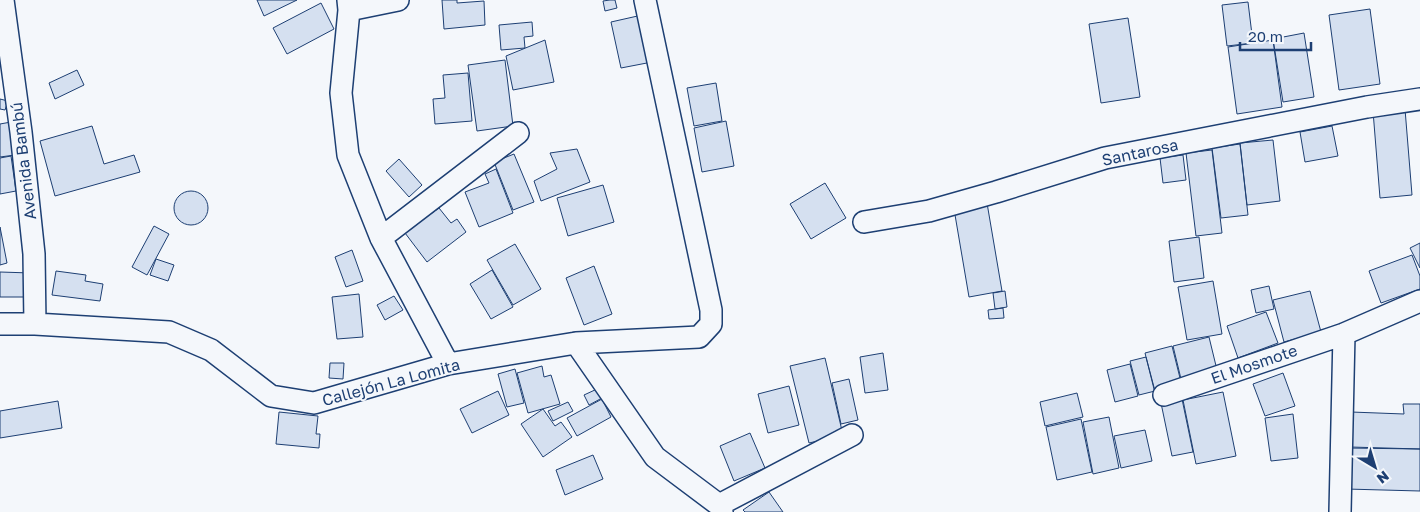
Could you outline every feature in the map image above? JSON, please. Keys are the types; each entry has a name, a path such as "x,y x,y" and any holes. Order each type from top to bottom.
{"street":[{"name":"Avenida Bambú","path":"3,0 21,132 34,254 35,324"},
{"path":"398,0 348,5 341,93 348,155 380,238 448,364"},
{"name":"Callejón La Lomita","path":"0,324 35,324 169,332 211,350 271,396 314,403 448,364 576,343 699,337 711,324 711,310 644,0"},
{"name":"Santarosa","path":"864,222 929,211 1105,158 1367,107 1420,99"},
{"path":"380,238 518,133"},
{"name":"El Mosmote","path":"1164,395 1344,334 1420,301"},
{"path":"1340,512 1344,334"},
{"path":"576,343 655,457 721,509 852,435"}],"building":[{"path":"257,0 297,0 264,16"},
{"path":"442,0 457,0 457,3 484,1 485,25 444,29"},
{"path":"615,0 617,8 605,11 603,1"},
{"path":"1248,2 1253,43 1227,46 1222,5"},
{"path":"321,3 334,29 287,54 273,28"},
{"path":"1370,9 1380,84 1339,90 1329,15"},
{"path":"642,15 652,62 621,68 611,22"},
{"path":"1128,18 1140,97 1101,103 1089,24"},
{"path":"532,22 533,36 524,37 525,48 501,50 499,25"},
{"path":"1304,33 1314,97 1283,102 1273,39"},
{"path":"545,40 554,82 513,90 506,56"},
{"path":"1273,40 1282,107 1237,114 1228,47"},
{"path":"505,60 513,126 477,131 468,65"},
{"path":"77,70 84,85 55,99 49,83"},
{"path":"468,73 472,121 435,124 433,99 445,98 443,75"},
{"path":"716,83 722,121 694,126 687,88"},
{"path":"0,99 8,101 5,110 0,109"},
{"path":"1405,109 1412,195 1380,198 1373,111"},
{"path":"726,121 734,166 702,172 694,128"},
{"path":"11,122 15,155 0,157 0,124"},
{"path":"92,126 104,164 134,155 140,172 55,196 40,141"},
{"path":"1332,126 1338,156 1305,162 1300,132"},
{"path":"1273,140 1280,201 1247,205 1240,143"},
{"path":"1240,144 1248,215 1221,218 1212,148"},
{"path":"577,149 590,182 541,201 534,181 557,169 550,153"},
{"path":"1212,150 1222,233 1196,236 1186,153"},
{"path":"514,154 534,202 513,210 494,162"},
{"path":"1183,155 1186,180 1163,183 1160,158"},
{"path":"11,156 16,191 0,194 0,158"},
{"path":"399,159 422,185 409,197 386,171"},
{"path":"496,169 513,213 479,227 465,192 489,183 485,174"},
{"path":"825,183 846,218 811,239 790,204"},
{"path":"603,185 614,222 568,236 557,198"},
{"path":"191,191 203,196 208,208 203,220 191,225 179,220 174,208 179,196"},
{"path":"987,203 1002,291 969,297 954,209"},
{"path":"428,208 432,213 439,208 451,223 457,219 466,232 427,262 402,229"},
{"path":"154,226 169,234 147,275 132,267"},
{"path":"0,227 7,263 0,265"},
{"path":"1199,237 1204,278 1174,282 1169,241"},
{"path":"1420,243 1420,268 1410,248"},
{"path":"515,244 541,289 513,305 487,260"},
{"path":"352,250 363,281 346,287 335,257"},
{"path":"1412,255 1420,276 1420,289 1381,303 1369,271"},
{"path":"156,259 174,265 168,281 150,275"},
{"path":"594,266 612,314 584,325 566,278"},
{"path":"492,270 513,307 491,319 470,284"},
{"path":"56,271 86,275 85,281 103,284 100,301 52,295"},
{"path":"0,272 31,273 30,297 0,297"},
{"path":"1213,281 1222,334 1187,340 1178,287"},
{"path":"1269,286 1274,309 1256,313 1251,290"},
{"path":"1005,291 1007,307 995,309 993,293"},
{"path":"1310,291 1321,332 1284,342 1273,300"},
{"path":"359,294 363,337 337,339 332,297"},
{"path":"394,296 403,310 385,320 377,305"},
{"path":"1003,308 1004,318 989,319 988,310"},
{"path":"1266,312 1278,343 1238,358 1227,326"},
{"path":"1209,337 1217,370 1181,379 1173,346"},
{"path":"1172,346 1182,386 1155,393 1145,353"},
{"path":"883,353 888,390 865,393 860,357"},
{"path":"1146,357 1155,391 1139,395 1130,361"},
{"path":"825,358 843,435 809,443 790,366"},
{"path":"330,363 344,363 343,379 329,378"},
{"path":"1130,364 1138,396 1115,402 1107,370"},
{"path":"542,366 544,377 551,375 560,404 528,413 517,373"},
{"path":"515,369 524,403 507,407 498,374"},
{"path":"1283,373 1295,406 1265,416 1253,384"},
{"path":"849,379 858,420 841,424 832,383"},
{"path":"789,386 799,425 768,433 758,394"},
{"path":"597,389 602,398 589,405 584,395"},
{"path":"498,391 509,415 472,433 460,409"},
{"path":"1223,392 1236,456 1196,464 1183,400"},
{"path":"1077,393 1083,417 1045,426 1040,402"},
{"path":"602,399 611,417 577,436 567,418"},
{"path":"1182,399 1193,452 1172,456 1161,403"},
{"path":"58,401 62,428 0,438 0,411"},
{"path":"568,402 573,411 553,421 548,411"},
{"path":"1403,404 1420,404 1420,449 1350,447 1351,412 1404,414"},
{"path":"543,409 555,426 561,422 572,437 543,457 521,424"},
{"path":"279,412 318,416 316,434 320,434 319,448 276,444"},
{"path":"1293,414 1298,458 1271,461 1265,418"},
{"path":"1109,417 1119,468 1093,474 1083,422"},
{"path":"1081,419 1092,472 1057,480 1046,427"},
{"path":"1145,430 1152,461 1121,468 1114,436"},
{"path":"750,433 765,468 734,481 720,446"},
{"path":"1347,448 1420,449 1420,491 1346,489"},
{"path":"593,455 603,479 565,495 556,470"},
{"path":"769,492 783,512 745,512 743,510"}]}
